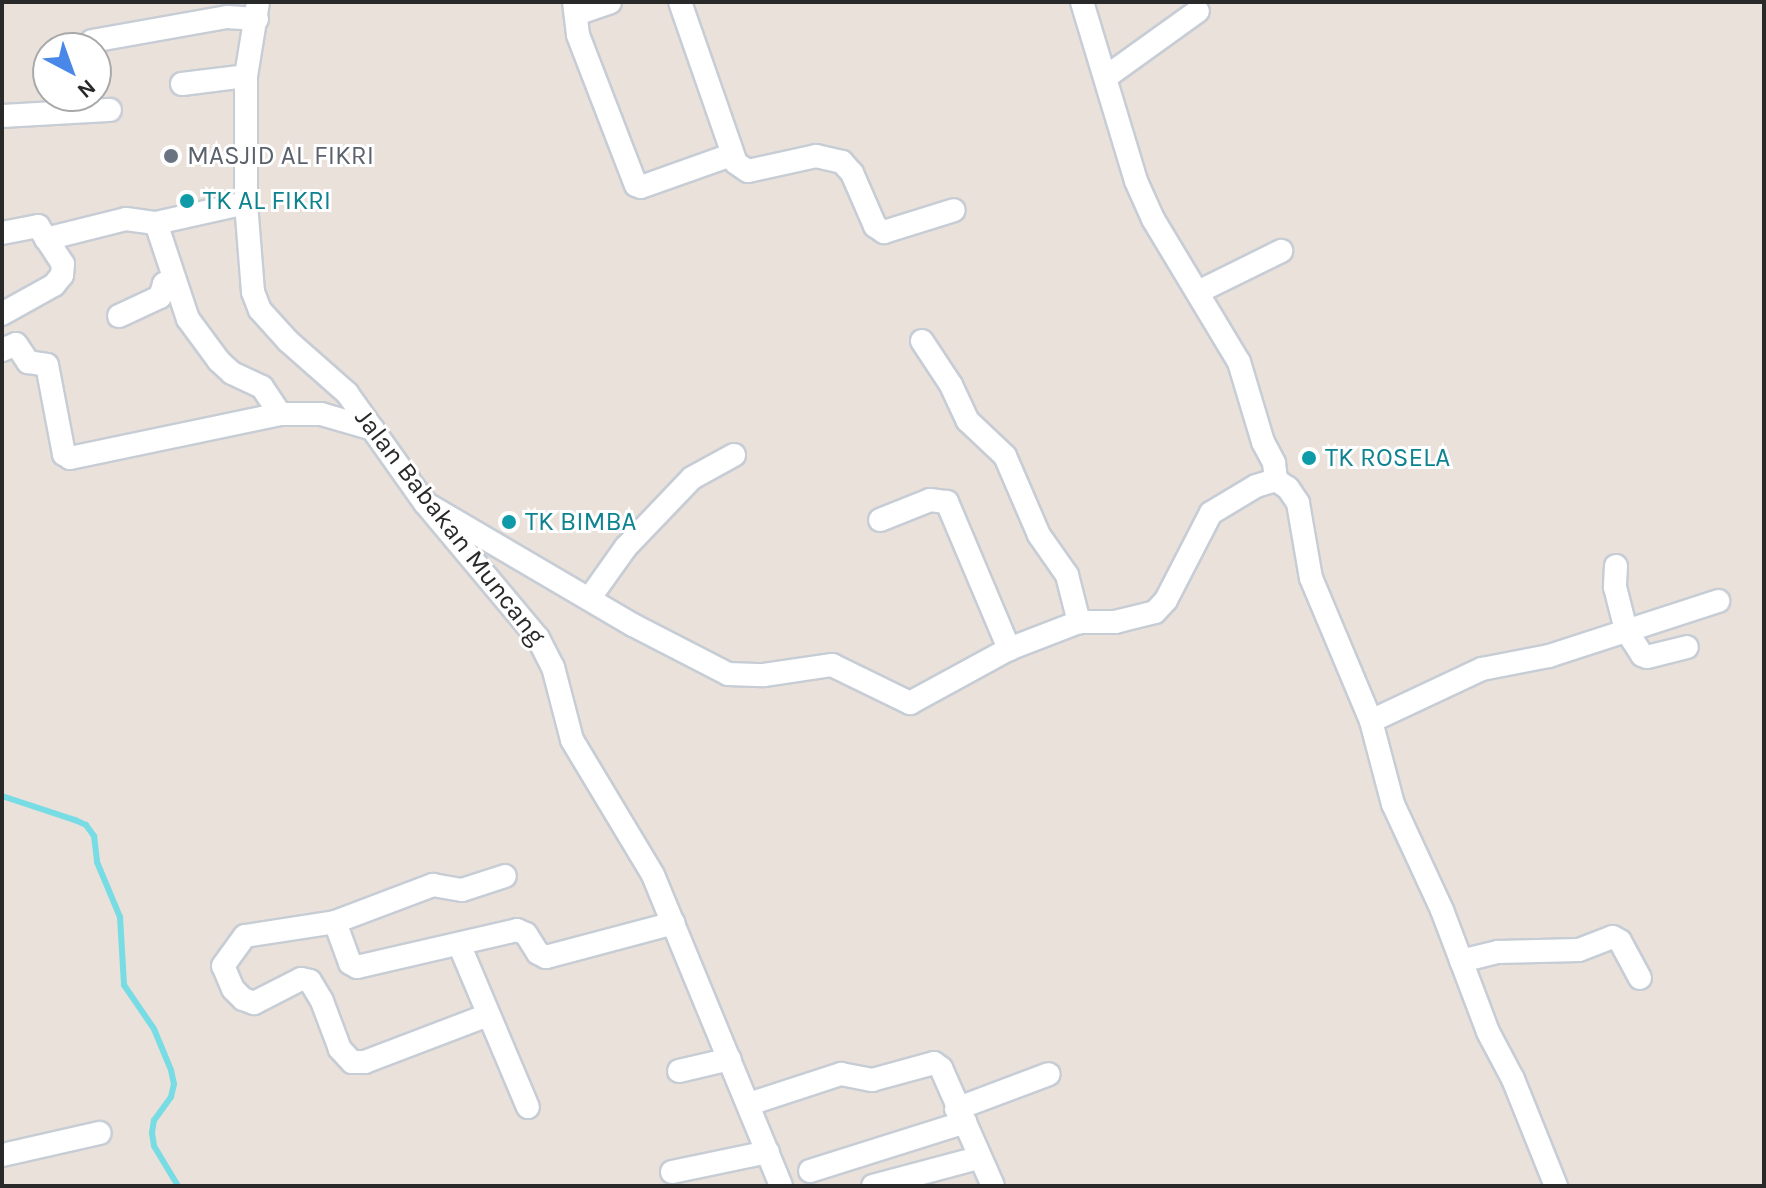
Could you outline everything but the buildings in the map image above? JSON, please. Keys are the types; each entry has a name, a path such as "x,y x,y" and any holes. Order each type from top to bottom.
{"street":[{"path":"610,2 575,8 578,35 636,185 641,187 731,155"},
{"path":"680,2 731,155 748,171 771,169 816,156 842,162 852,173 875,226 884,232 954,210"},
{"path":"1082,2 1136,181 1153,219 1239,362 1263,442 1274,463 1276,480 1288,488 1298,503 1311,578 1371,721 1393,804 1556,1186"},
{"path":"112,37 258,10"},
{"name":"Jalan Babakan Muncang","path":"258,10 246,76 246,203 253,292 260,310 288,341 347,393 425,503 538,638 553,667 572,740 628,828 674,923 781,1186"},
{"path":"1106,77 1198,11"},
{"path":"182,84 246,76"},
{"path":"2,116 74,112"},
{"path":"46,239 126,219 156,223 246,203"},
{"path":"156,223 188,319 219,361 232,373 262,387 280,414"},
{"path":"2,233 34,225 63,264 62,275 43,293 2,314"},
{"path":"1198,292 1281,251"},
{"path":"119,316 160,297 164,284 174,279"},
{"path":"922,341 951,385 968,421 1005,456 1039,535 1067,575 1079,622"},
{"path":"2,350 16,344 28,362 47,365 64,454 70,458 280,414 321,414 373,429"},
{"path":"589,599 626,547 692,478 734,455"},
{"path":"425,503 589,599 728,674 764,675 806,666 832,665 905,703 1009,649 1079,622 1115,622 1155,612 1166,600 1211,513 1256,486 1276,480"},
{"path":"880,520 930,500 947,502 1009,649"},
{"path":"1616,566 1615,587 1626,630 1636,649 1647,657 1687,647"},
{"path":"1371,721 1482,669 1549,656 1718,601"},
{"path":"488,1015 365,1062 352,1062 340,1049 322,1001 310,981 301,979 254,1003 243,999 224,973 225,959 245,936 335,922 433,885 462,890 505,876"},
{"path":"335,922 350,963 357,967 521,930 538,953 546,957 674,923"},
{"path":"1461,961 1498,952 1579,950 1613,937 1620,941 1640,978"},
{"path":"459,944 528,1107"},
{"path":"679,1071 730,1059"},
{"path":"749,1104 841,1074 872,1080 933,1063 941,1068 978,1158 993,1186"},
{"path":"810,1171 960,1115 1049,1074"},
{"path":"2,1155 100,1133"},
{"path":"672,1172 768,1152"},
{"path":"873,1186 978,1158"}],"waterway":[{"path":"2,796 75,820 86,825 94,836 97,862 120,917 124,985 154,1029 171,1070 174,1084 171,1097 154,1120 152,1133 154,1146 178,1186"}],"place":[{"name":"MASJID AL FIKRI","path":"171,156"},
{"name":"TK AL FIKRI","path":"187,201"},
{"name":"TK ROSELA","path":"1309,458"},
{"name":"TK BIMBA","path":"509,522"}]}
